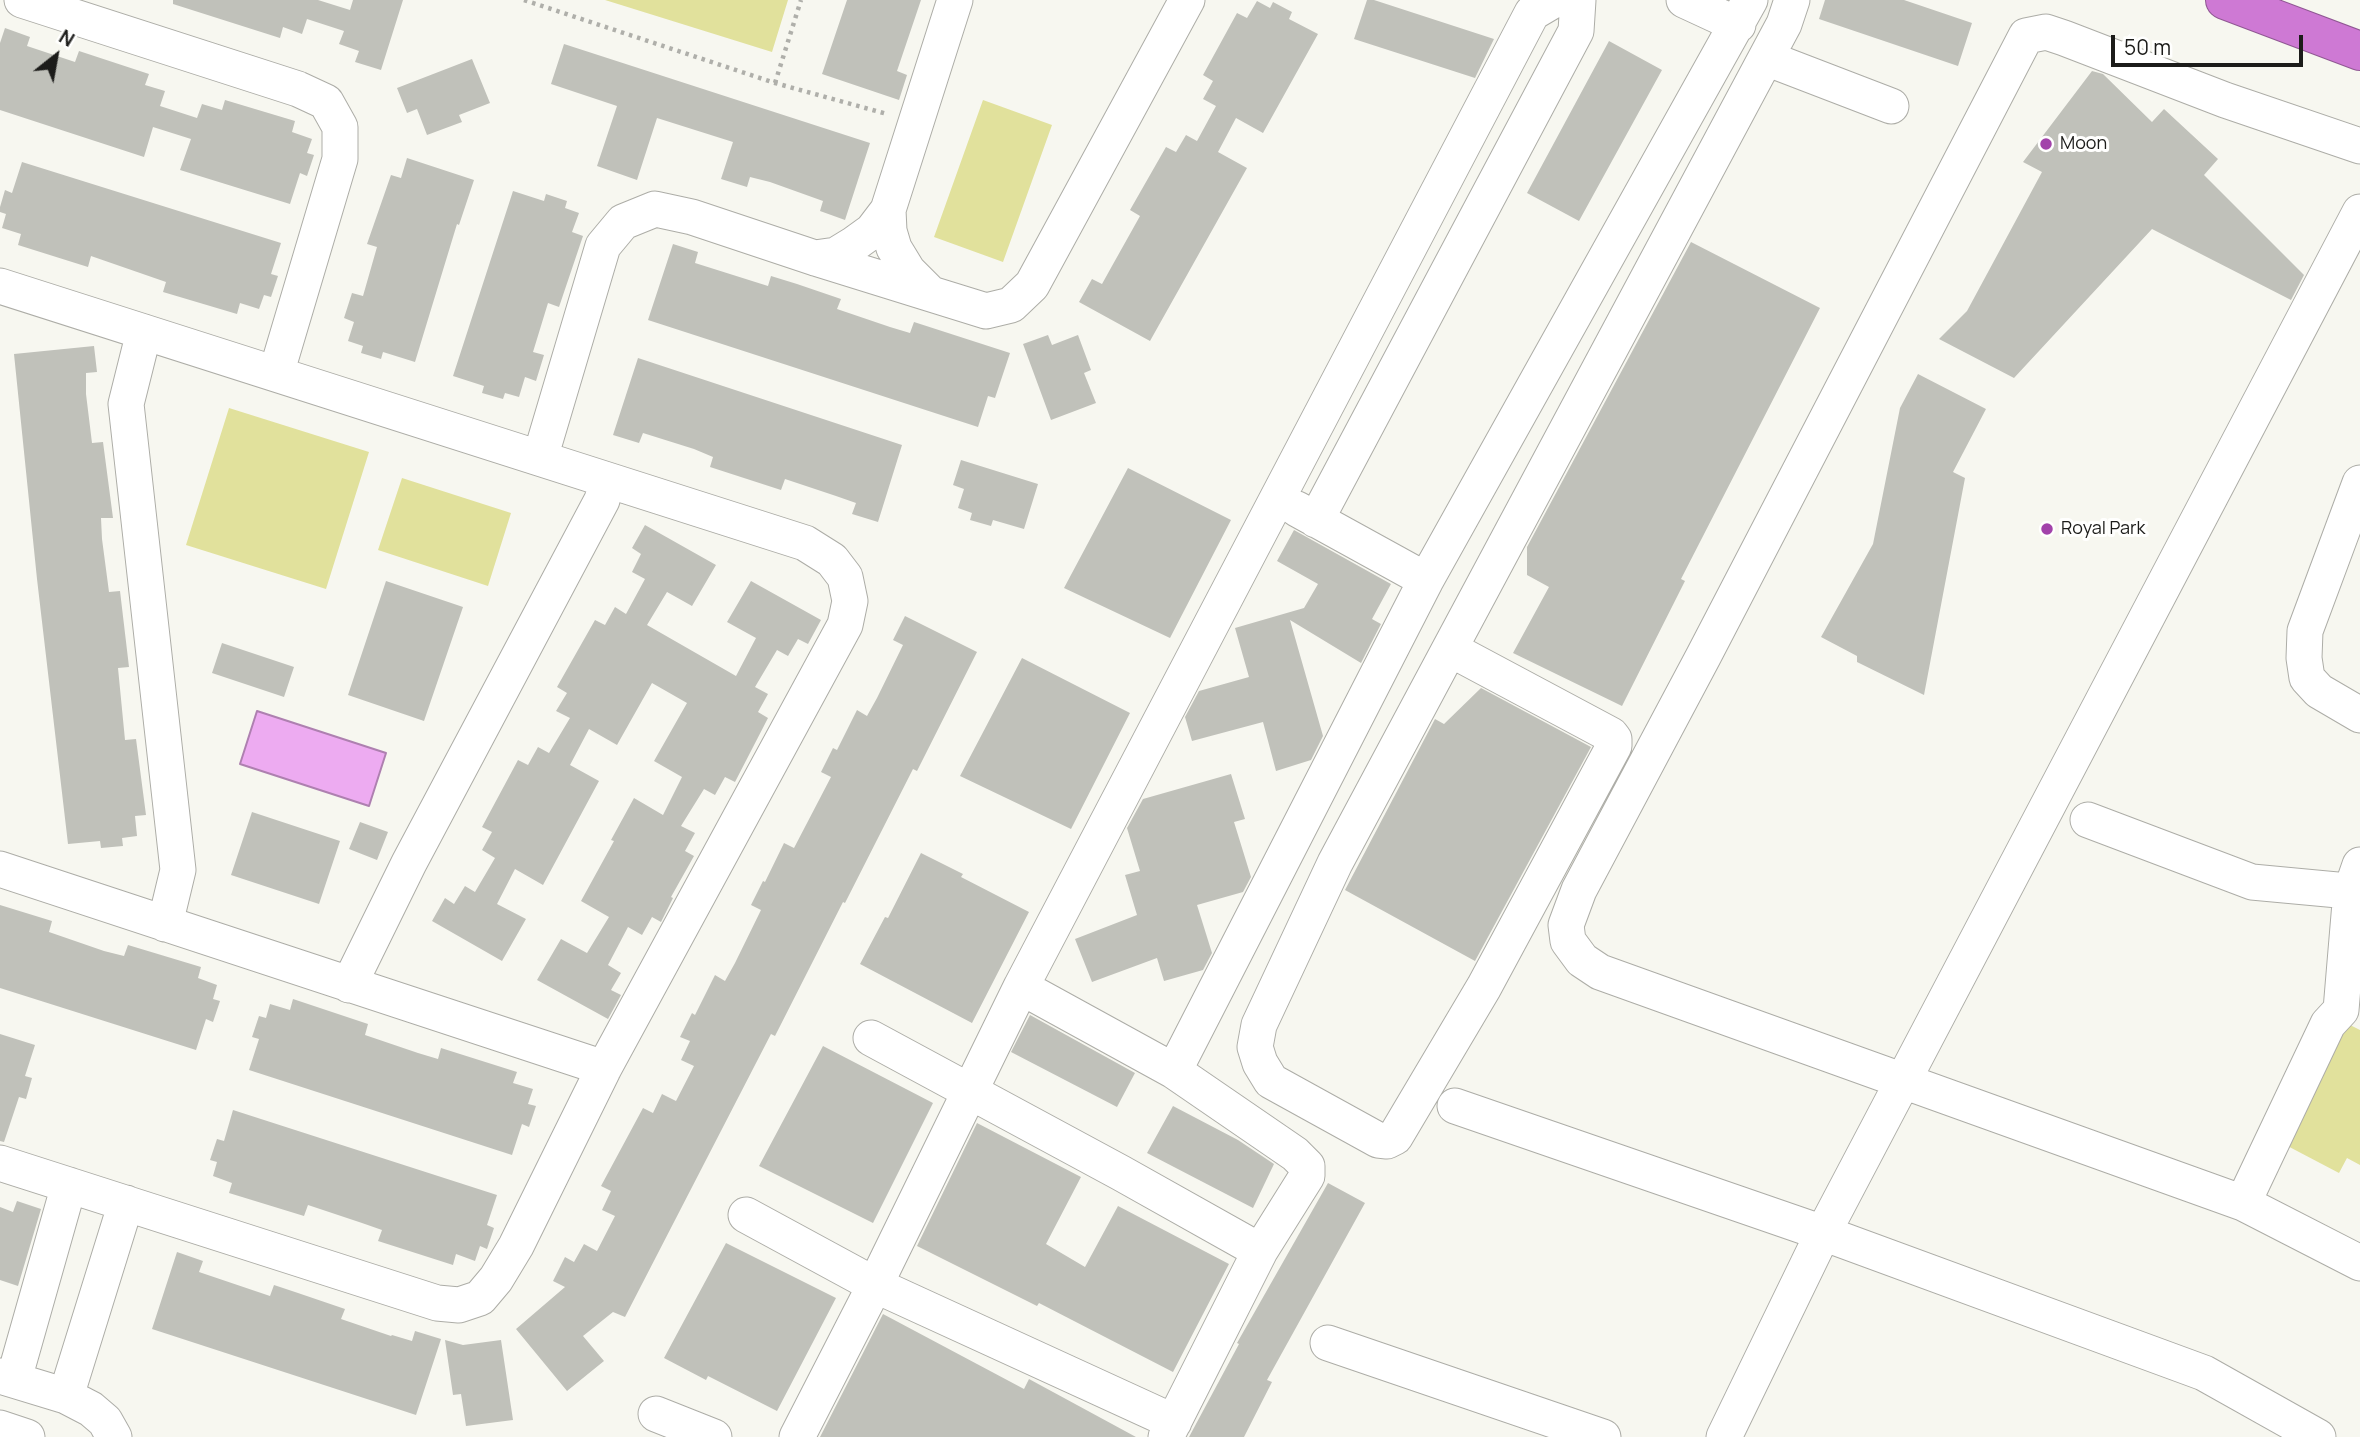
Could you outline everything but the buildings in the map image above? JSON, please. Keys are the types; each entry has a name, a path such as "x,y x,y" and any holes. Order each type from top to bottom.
{"highway":[{"path":"2225,0 2360,51"}],"street":[{"path":"22,0 298,89 326,102 341,127 340,159 305,269 276,374"},
{"path":"929,292 908,271 894,248 889,231 888,210 955,0"},
{"path":"540,458 603,246 623,222 655,209 692,217 986,311 1011,305 1032,285 1187,0"},
{"path":"797,1437 1021,987 1532,13 1554,0"},
{"path":"1316,520 1577,15 1601,0"},
{"path":"1174,1071 1426,580 1744,12 1684,0"},
{"path":"1450,649 1611,735 1614,746 1484,988 1395,1137 1387,1141 1378,1140 1271,1081 1260,1063 1255,1047 1259,1025 1335,863 1766,58 1784,24 1792,0"},
{"path":"2360,146 2225,100 2046,32 2026,36 1579,890 1566,925 1568,940 1582,960 1600,972 2243,1203 2360,1263"},
{"path":"1766,58 1891,106"},
{"path":"815,258 836,255 855,244 872,231 888,210"},
{"path":"1724,1437 1823,1233 2360,212"},
{"path":"0,286 804,543 832,560 845,577 850,601 845,625 604,1068 516,1246 496,1279 480,1298 459,1305 437,1303 0,1163"},
{"path":"144,332 126,404 178,870 165,924"},
{"path":"349,985 409,863 602,500 607,480"},
{"path":"2360,483 2305,631 2304,658 2307,678 2319,691 2360,715"},
{"path":"1278,499 1426,580"},
{"path":"2088,820 2252,882 2357,883 2350,1012 2328,1024 2243,1203"},
{"path":"0,869 604,1068"},
{"path":"746,1215 875,1285 1170,1429 1260,1251 1307,1176 1307,1167 1302,1159 1174,1071 1021,987"},
{"path":"871,1038 1260,1251"},
{"path":"1455,1106 1823,1233 2204,1373 2318,1437"},
{"path":"69,1185 7,1378 66,1395 105,1421 114,1437"},
{"path":"66,1395 126,1203"},
{"path":"1328,1343 1603,1437"},
{"path":"656,1414 714,1437"},
{"path":"0,1428 27,1437"}],"path":[{"path":"524,0 775,83 915,122"},
{"path":"775,83 801,0"}],"green space":[{"path":"605,0 788,0 772,52"},
{"path":"983,100 1052,125 1003,262 934,237"},
{"path":"229,408 369,452 326,589 186,545"},
{"path":"402,478 511,513 488,586 378,550"},
{"path":"2342,1021 2360,1030 2360,1165 2347,1158 2339,1173 2278,1141"}],"shaded area":[{"path":"257,711 386,753 369,806 240,764"}],"place":[{"name":"Moon","path":"2046,144"},
{"name":"Royal Park","path":"2047,529"}]}
